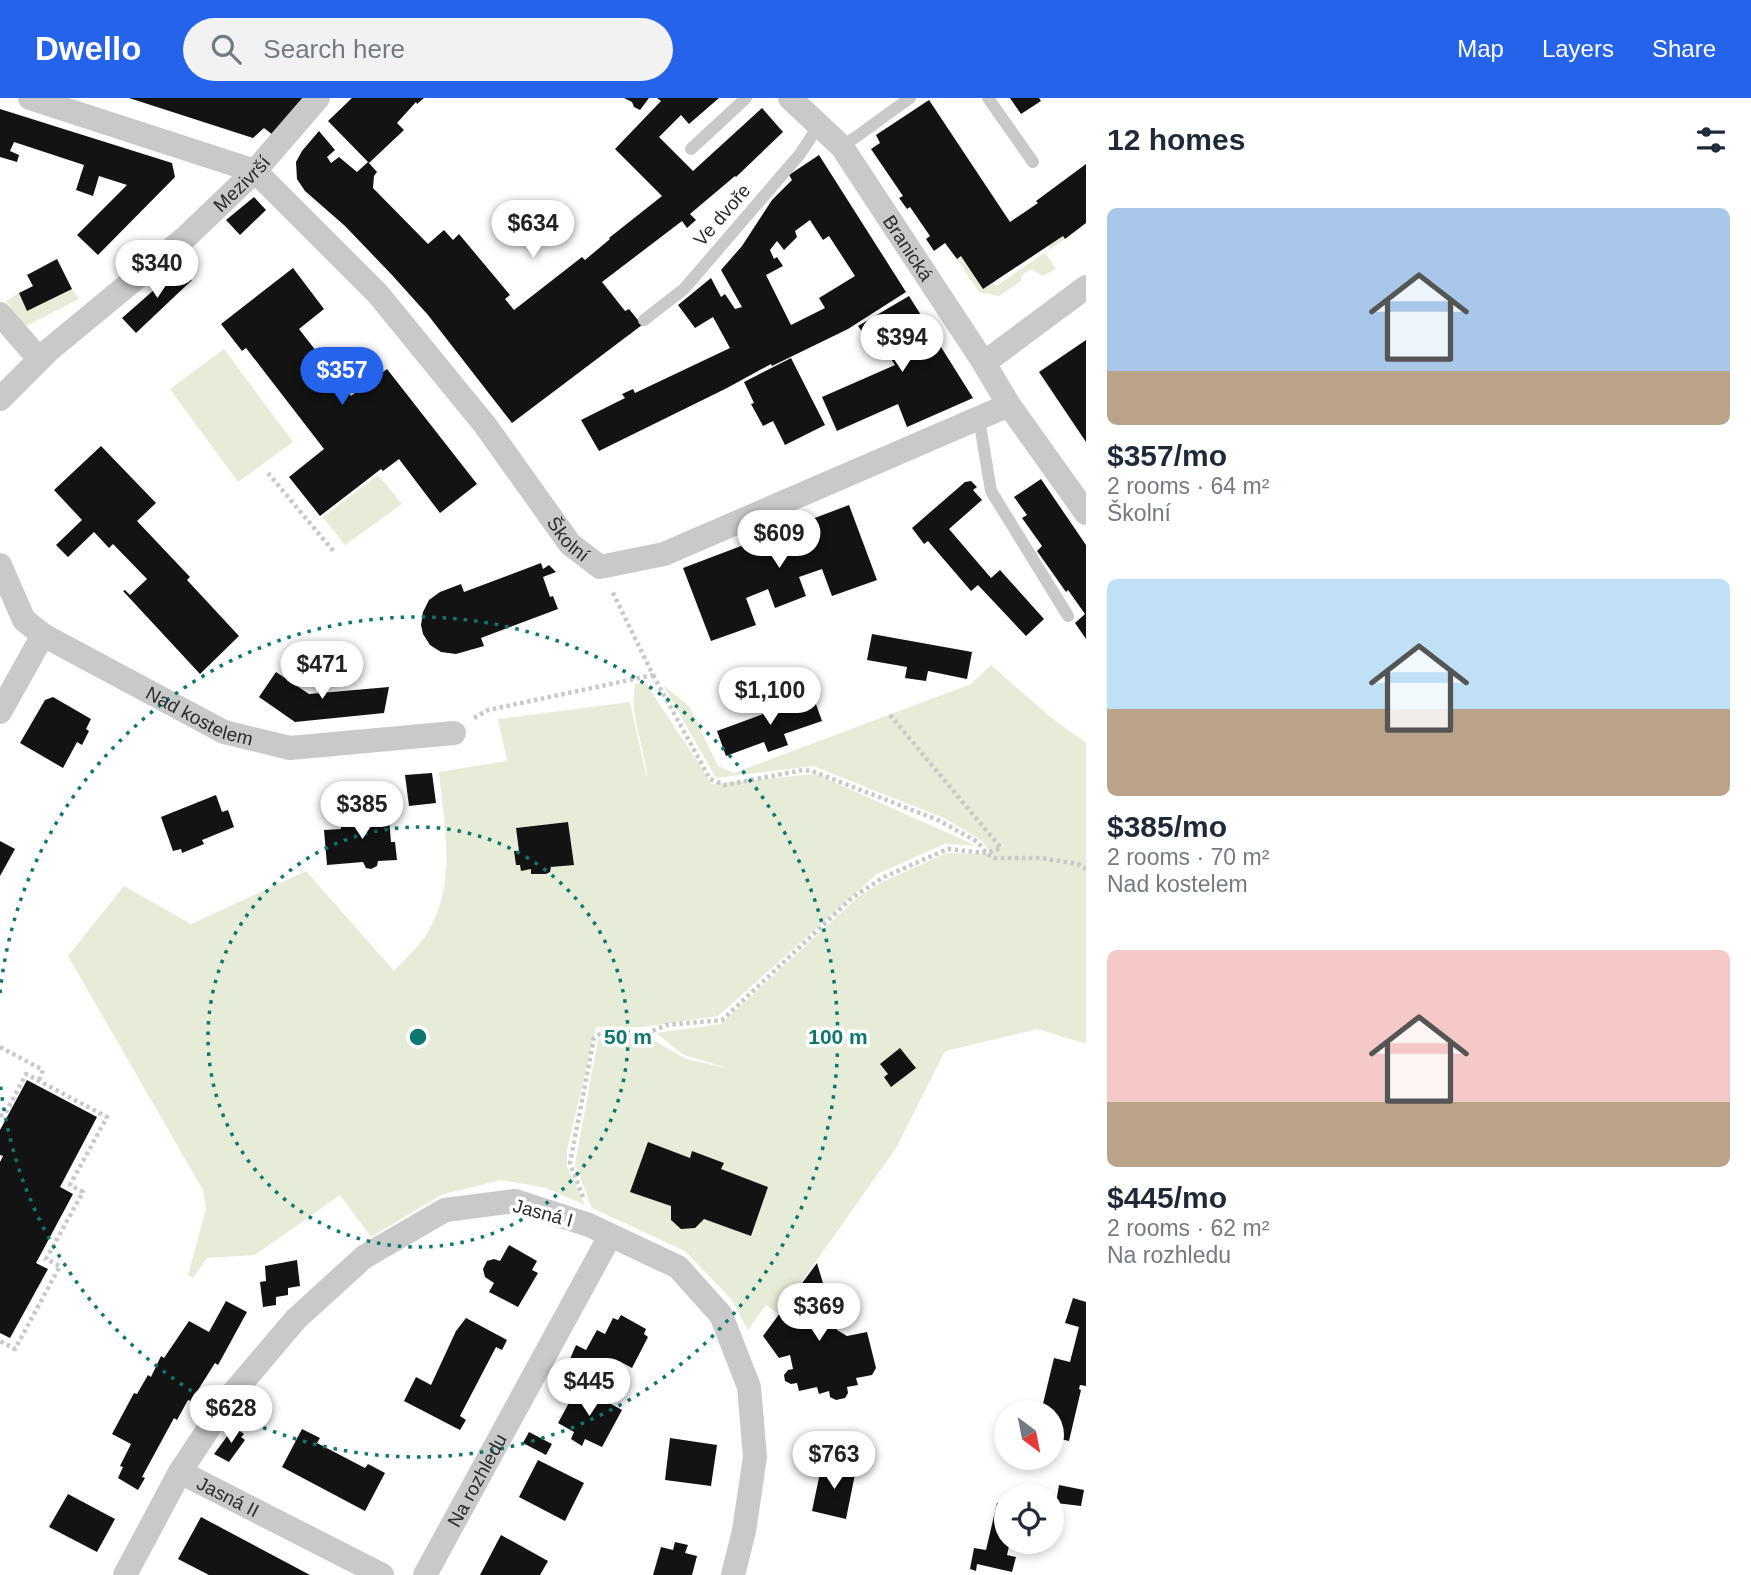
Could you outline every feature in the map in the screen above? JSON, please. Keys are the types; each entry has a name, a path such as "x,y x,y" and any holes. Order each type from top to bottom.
{"street":[{"path":"30,98 255,171"},
{"name":"Mezivrší","path":"0,399 39,359 186,237 255,171 318,98"},
{"name":"Branická","path":"790,98 842,148 1009,405 1086,513"},
{"name":"Školní","path":"255,171 379,294 485,425 570,544 600,567 664,554 1009,405"},
{"path":"984,363 1086,287"},
{"path":"0,314 39,359"},
{"name":"Nad kostelem","path":"0,565 24,620 43,635 224,732 290,748 454,733"},
{"path":"0,712 43,635"},
{"name":"Jasná I","path":"180,1472 228,1399 296,1319 364,1257 445,1210 515,1201 589,1225 677,1266 721,1315 749,1387 755,1457 744,1531 733,1575"},
{"name":"Na rozhledu","path":"425,1575 610,1236"},
{"name":"Jasná II","path":"125,1575 180,1472 382,1575"}],"lane":[{"path":"691,149 746,98"},
{"path":"842,148 910,98"},
{"path":"988,98 1032,163"},
{"name":"Ve dvoře","path":"644,320 684,289 800,154 819,125"},
{"path":"979,419 991,491 1068,616"}],"path":[{"path":"268,473 335,553"},
{"path":"600,567 653,675 710,779 724,785 803,770 812,771 938,820 978,842 986,853"},
{"path":"454,733 488,709 653,675"},
{"path":"890,715 1001,848 986,853"},
{"path":"574,1174 570,1163 594,1038 600,1034 648,1033 666,1025 722,1020 853,897 884,877 948,849 986,853 995,858 1041,858 1078,864 1086,869"},
{"path":"0,1047 43,1070 39,1080"},
{"path":"0,1116 5,1114 26,1074 107,1117 70,1185 83,1192 46,1259 60,1266 16,1349 0,1340"}],"green space":[{"path":"1063,236 1065,239 1045,253 1056,269 1043,276 1031,269 1022,275 1021,281 999,296 979,292 957,259 961,256 983,288 993,282 996,286 1050,249 1048,245"},
{"path":"72,289 79,299 24,327 6,301 19,293 27,311"},
{"path":"224,349 293,442 238,482 170,389"},
{"path":"378,475 402,504 345,545 323,517"},
{"path":"991,665 1049,716 1086,743 1086,1044 1038,1029 945,1051 896,1148 779,1314 766,1305 748,1330 731,1299 685,1251 592,1208 575,1164 598,1039 641,1033 686,1059 731,1069 684,1055 656,1033 721,1024 858,897 884,881 947,853 991,854 982,841 946,819 813,766 716,778 663,685 689,706 718,766 734,773 971,684"},
{"path":"645,682 712,784 816,774 977,846 945,844 877,874 718,1016 643,1027 596,1027 567,1150 567,1167 585,1205 546,1188 501,1180 441,1195 371,1237 340,1195 255,1255 207,1258 193,1278 188,1275 206,1209 203,1190 68,956 124,886 191,924 306,871 394,971 426,936 438,911 443,892 446,852 439,772 507,761 498,719 630,702 647,779 634,708 635,684","holes":["568,822 550,872 544,874 531,869 521,870 520,865 516,865 514,852 519,851 516,828"]}],"building":[{"path":"129,98 305,98 273,135 264,128 253,138"},
{"path":"352,98 424,98 417,104 416,102 397,123 404,130 369,163 328,121"},
{"path":"624,98 649,98 640,110"},
{"path":"657,98 719,98 689,124 681,115 659,137 693,171 762,108 783,132 736,177 690,214 696,220 687,228 682,221 602,282 625,311 629,309 642,325 512,423 428,315 345,226 305,191 297,179 296,162 319,131 335,150 327,157 331,163 339,157 357,172 368,162 377,172 373,188 428,244 444,230 453,240 459,234 510,295 505,299 514,310 582,257 585,260 662,196 615,149 661,101"},
{"path":"1010,98 1039,98 1041,101 1021,114"},
{"path":"929,100 1010,222 1086,164 1086,223 1065,239 1063,236 983,289 961,256 957,259 945,243 934,251 926,239 930,236 910,207 907,209 899,198 903,196 871,149 880,143 876,135"},
{"path":"0,109 172,163 175,177 98,255 77,235 127,185 99,176 93,196 76,190 84,165 14,142 10,151 19,155 17,162 0,157"},
{"path":"819,155 906,292 848,329 772,366 771,364 599,451 581,420 625,398 622,394 633,389 635,393 730,348 713,317 695,328 678,305 711,278 721,297 725,294 735,309 742,307 721,270 742,246 772,200 792,180 789,175","holes":["810,220 823,240 829,236 855,276 819,298 825,308 791,325 766,275 783,266 777,257 774,259 770,250 777,241 784,250 797,237 795,231"]},
{"path":"254,197 266,210 240,235 226,220"},
{"path":"57,259 72,289 27,311 19,293 33,286 27,275"},
{"path":"180,267 192,280 136,333 122,318"},
{"path":"293,268 324,309 299,329 351,396 387,369 477,484 440,513 399,459 383,471 381,469 320,516 289,477 324,449 246,348 242,351 221,324"},
{"path":"909,296 973,398 907,427 898,404 837,431 822,397 895,365 871,328 863,333 858,326"},
{"path":"1086,340 1086,442 1039,372"},
{"path":"791,358 825,425 785,445 773,421 763,426 751,404 754,403 744,382"},
{"path":"101,446 156,503 137,521 190,577 187,580 239,636 200,674 123,591 130,595 147,579 113,544 109,548 94,532 68,557 56,545 82,520 54,490"},
{"path":"1041,479 1086,545 1086,639 1075,623 1085,614 1037,551 1042,546 1022,518 1027,515 1014,497"},
{"path":"971,481 977,487 973,490 982,500 949,529 991,578 1000,570 1044,619 1026,636 978,585 971,591 928,541 924,544 912,528 965,482"},
{"path":"849,505 877,580 832,596 822,569 799,577 806,596 775,608 768,589 746,598 756,625 711,641 683,568"},
{"path":"541,563 543,569 549,565 556,572 543,577 550,597 553,596 558,609 481,638 484,646 456,654 441,652 430,645 421,625 429,600 440,592 461,584 464,592"},
{"path":"872,634 972,652 967,679 928,671 926,681 905,678 907,667 867,660"},
{"path":"276,672 309,694 389,687 384,713 295,722 259,697"},
{"path":"813,696 822,721 784,734 788,745 768,752 764,742 726,756 717,731"},
{"path":"53,697 91,719 82,745 77,742 63,768 20,743 45,700"},
{"path":"432,773 436,803 409,806 405,775"},
{"path":"216,795 222,812 228,810 234,827 202,840 204,844 182,853 181,849 173,851 161,817"},
{"path":"388,808 391,842 395,842 397,860 378,861 377,866 371,869 366,868 363,862 327,865 324,830 341,829 341,822 367,820 366,809"},
{"path":"568,822 574,865 551,867 546,874 531,874 531,869 521,871 520,865 516,865 514,851 519,851 516,828"},
{"path":"0,841 15,849 0,876"},
{"path":"900,1048 916,1068 891,1087 884,1077 888,1074 880,1064"},
{"path":"27,1080 97,1117 60,1187 73,1194 36,1263 48,1269 10,1338 0,1333 0,1162 3,1156 0,1155 0,1130"},
{"path":"648,1142 690,1158 692,1151 724,1163 721,1169 768,1187 751,1236 704,1219 695,1228 681,1229 671,1220 671,1206 630,1192"},
{"path":"509,1245 537,1261 532,1270 538,1273 518,1307 489,1292 494,1283 485,1277 483,1269 487,1261 500,1261"},
{"path":"297,1260 300,1286 288,1288 288,1295 276,1297 276,1305 263,1307 260,1282 266,1281 265,1266"},
{"path":"817,1263 837,1330 847,1336 867,1332 876,1368 872,1375 856,1378 858,1385 847,1387 845,1398 836,1400 830,1397 829,1391 819,1394 817,1387 799,1391 797,1383 785,1381 784,1375 793,1369 790,1355 779,1358 763,1336"},
{"path":"1073,1298 1086,1302 1086,1386 1080,1385 1069,1441 1064,1440 1064,1400 1044,1400 1054,1358 1070,1362 1079,1327 1065,1323"},
{"path":"226,1301 247,1312 218,1365 215,1363 177,1420 174,1418 142,1477 145,1478 138,1490 118,1478 123,1467 120,1466 131,1444 112,1434 134,1393 137,1394 148,1375 151,1377 161,1356 164,1358 189,1321 209,1332"},
{"path":"621,1315 646,1329 644,1334 648,1337 632,1368 619,1361 609,1380 570,1359 576,1345 586,1350 597,1330 605,1334 613,1318 618,1320"},
{"path":"466,1318 507,1340 502,1350 496,1347 460,1416 466,1420 460,1430 404,1401 416,1377 431,1385 456,1331"},
{"path":"578,1386 622,1410 602,1447 585,1439 582,1446 571,1439 574,1432 558,1423"},
{"path":"234,1427 244,1434 241,1437 245,1440 229,1462 214,1454"},
{"path":"302,1429 320,1438 317,1443 365,1468 368,1464 385,1473 365,1511 282,1467"},
{"path":"529,1432 552,1444 546,1455 523,1443"},
{"path":"670,1438 717,1445 711,1486 665,1480"},
{"path":"538,1460 584,1483 565,1521 519,1497"},
{"path":"822,1463 856,1469 846,1519 812,1511"},
{"path":"1064,1486 1084,1490 1081,1506 1064,1504"},
{"path":"68,1494 115,1519 97,1552 49,1527"},
{"path":"994,1516 994,1554 1016,1557 1012,1572 977,1564 976,1571 970,1569 974,1548 986,1550"},
{"path":"201,1517 310,1575 209,1575 178,1559"},
{"path":"501,1535 548,1561 540,1575 480,1575"},
{"path":"675,1542 688,1545 685,1553 697,1556 692,1575 653,1575 661,1547 673,1550"}]}
